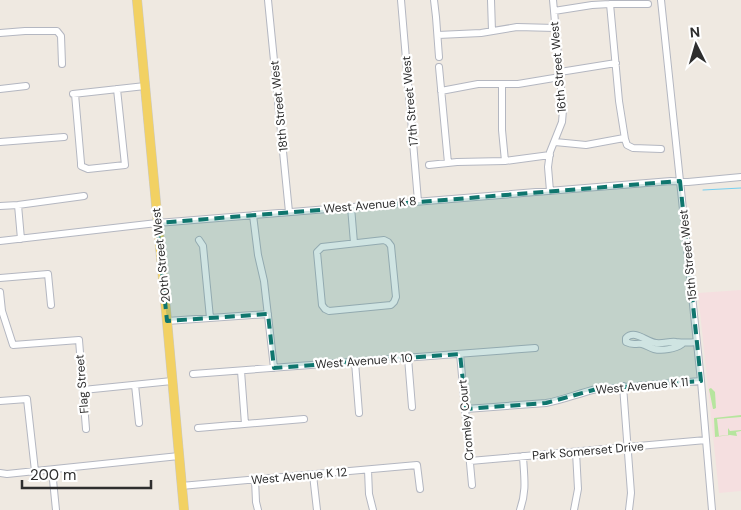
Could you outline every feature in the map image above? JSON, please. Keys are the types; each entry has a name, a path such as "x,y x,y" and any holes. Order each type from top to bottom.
{"main road":[{"name":"20th Street West","path":"137,0 184,510"}],"street":[{"name":"18th Street West","path":"268,0 289,212"},
{"name":"17th Street West","path":"401,0 418,201"},
{"path":"434,0 439,57"},
{"path":"491,0 492,31"},
{"name":"16th Street West","path":"550,191 548,167 554,142 562,122 563,110 552,0"},
{"name":"15th Street West","path":"661,0 701,381 712,510"},
{"path":"610,4 624,138 628,145 633,148 661,149"},
{"path":"554,11 592,5 648,4"},
{"path":"438,36 517,27 555,28"},
{"path":"0,33 26,30 57,31 61,36 62,64"},
{"path":"441,91 478,84 518,84 616,63"},
{"path":"438,67 448,163"},
{"path":"502,84 502,130 505,161"},
{"path":"0,89 26,86"},
{"path":"117,89 125,165 84,168 80,163 74,94 117,89 145,86"},
{"path":"0,142 64,138"},
{"path":"554,142 586,145 624,138"},
{"path":"429,165 472,161 505,161 550,156"},
{"name":"West Avenue K 8","path":"0,241 253,215 741,177"},
{"path":"0,206 84,196"},
{"path":"18,205 20,239"},
{"path":"351,207 354,243"},
{"path":"253,215 258,255 264,281 274,368"},
{"path":"200,240 203,246 210,318"},
{"path":"384,240 388,242 391,246 396,297 391,305 329,311 322,305 317,252 322,247 354,243 384,240"},
{"path":"0,278 48,274 51,305"},
{"name":"Flag Street","path":"0,292 2,311 13,345 79,340 86,430"},
{"path":"167,321 268,314"},
{"path":"626,340 629,335 633,334 641,340 655,343 676,342 682,344 696,342"},
{"name":"West Avenue K 10","path":"193,374 534,348"},
{"name":"Cromley Court","path":"460,354 472,486"},
{"path":"408,358 412,407"},
{"path":"355,362 359,413"},
{"path":"241,371 245,424"},
{"path":"83,390 172,381"},
{"name":"West Avenue K 11","path":"466,409 546,403 559,401 597,389 701,381"},
{"path":"135,385 138,423"},
{"path":"623,386 631,493 629,510"},
{"path":"0,401 27,399 35,471"},
{"path":"198,428 304,419"},
{"name":"Park Somerset Drive","path":"470,461 706,440"},
{"path":"574,510 578,489 576,452"},
{"path":"0,473 52,470 179,456"},
{"path":"520,510 525,488 523,456"},
{"name":"West Avenue K 12","path":"181,486 417,465 420,489"},
{"path":"52,470 56,510"},
{"path":"368,470 372,510"},
{"path":"313,475 317,510"},
{"path":"255,479 258,510"}],"highlighted area":[{"path":"680,181 701,381 597,389 546,403 466,409 460,354 274,368 268,314 167,321 157,223"}],"shaded area":[{"path":"741,290 741,491 719,493 698,293"}],"green space":[{"path":"711,388 715,392 716,408 714,409 709,389"},
{"path":"741,415 741,417 717,419 719,436 728,435 728,428 730,431 741,430 736,432 737,436 715,437 714,418"}],"waterway":[{"path":"703,190 741,188"}]}
